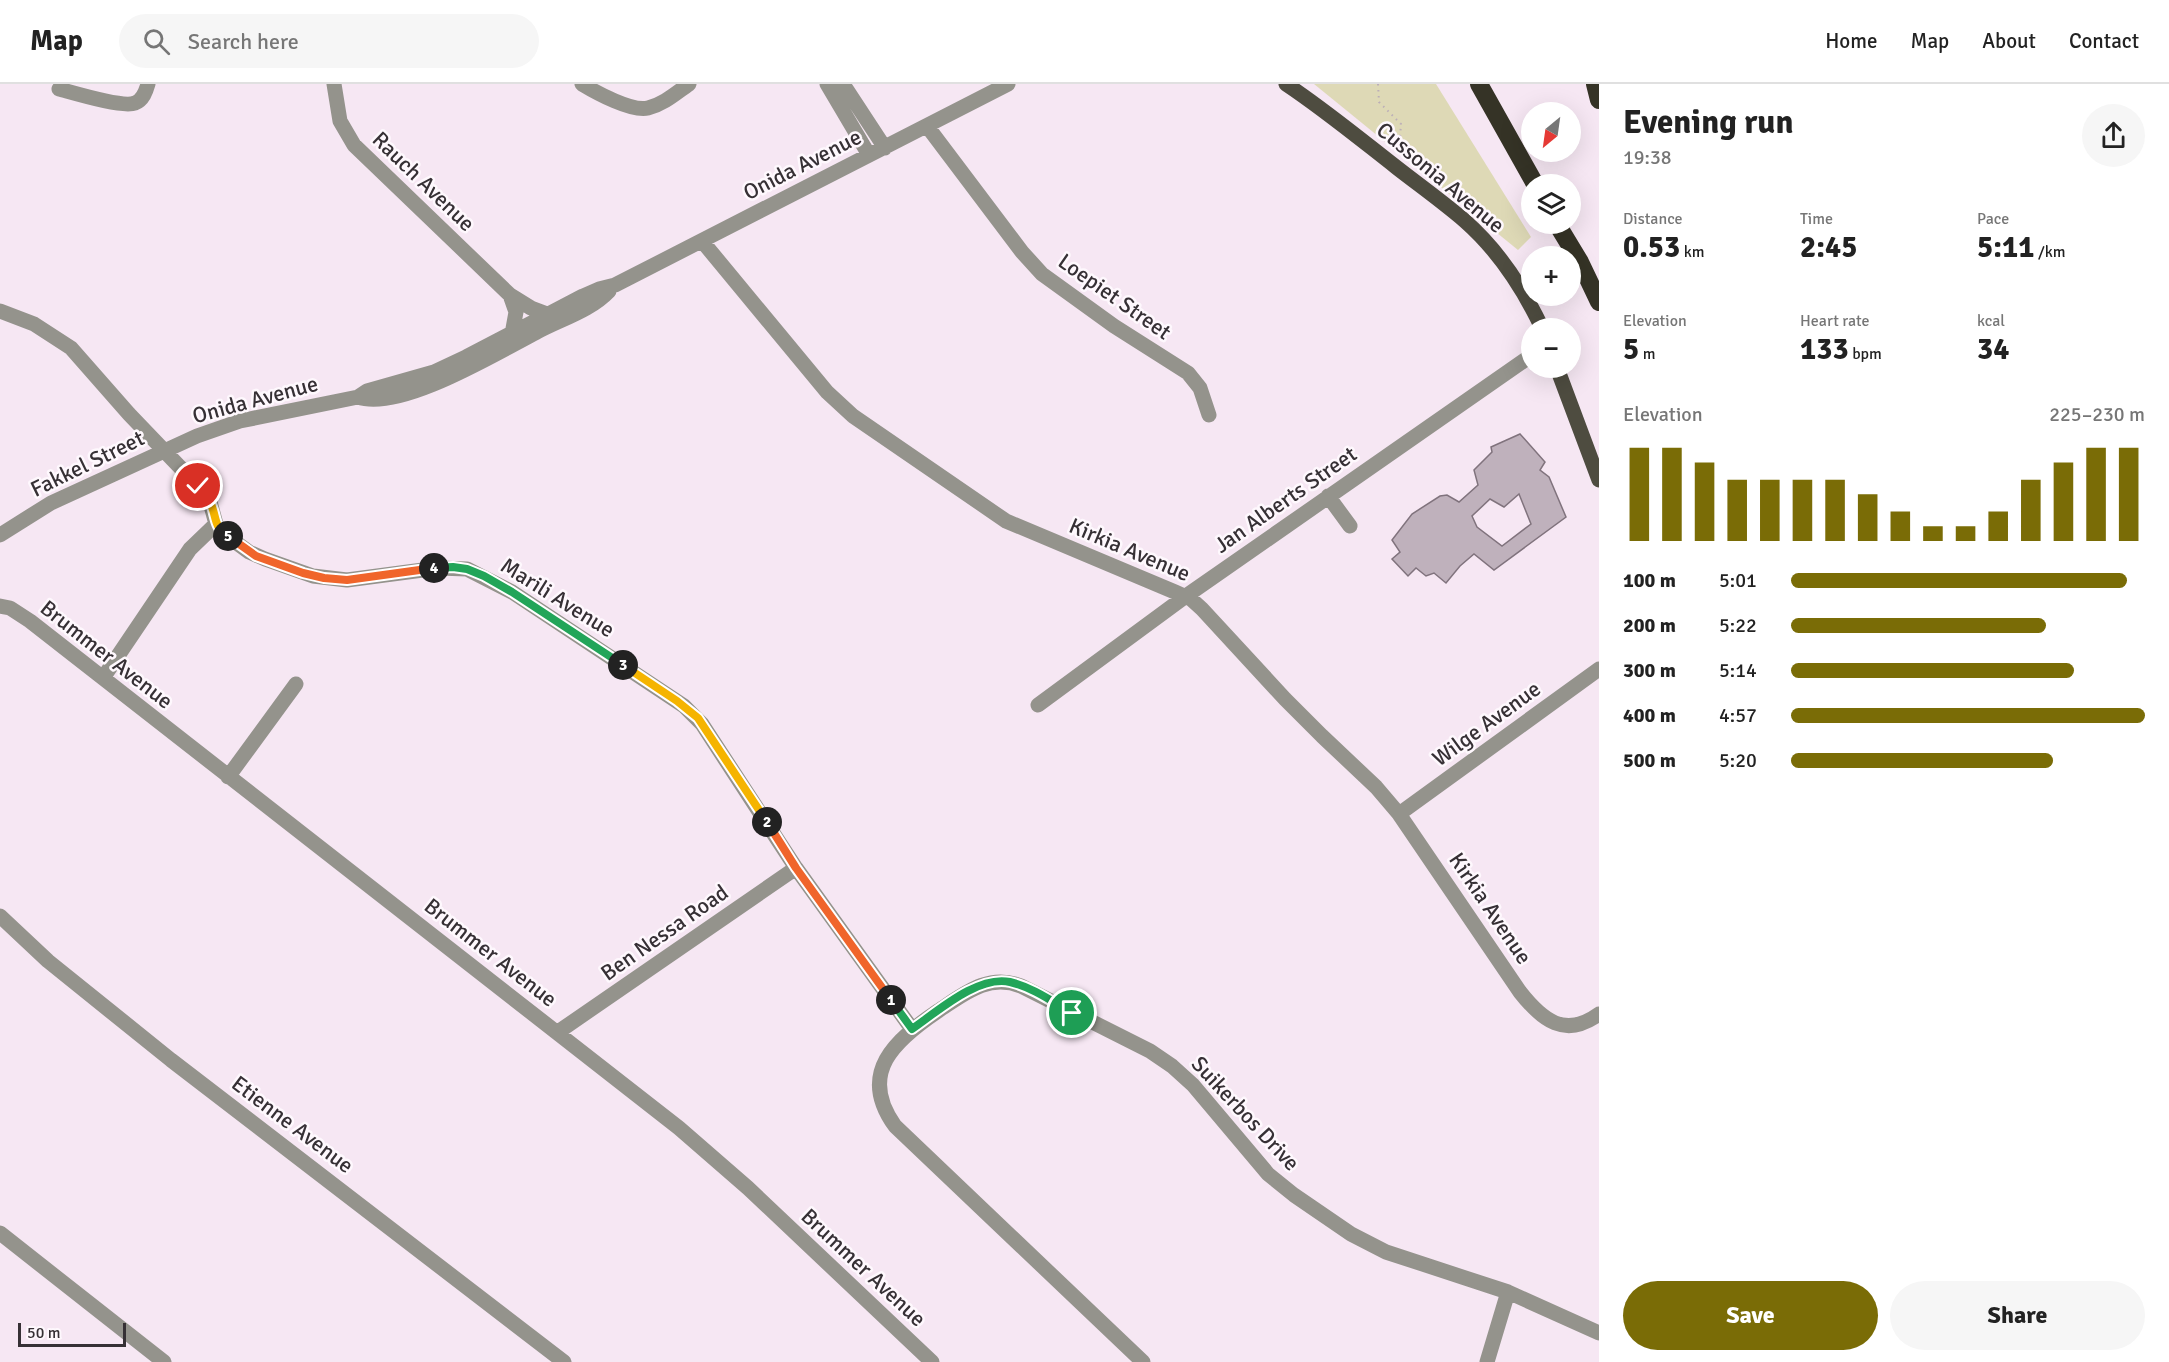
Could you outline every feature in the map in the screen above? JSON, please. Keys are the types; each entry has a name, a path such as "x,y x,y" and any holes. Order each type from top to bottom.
{"highway":[{"path":"1479,84 1529,174"},
{"path":"1595,84 1599,100"},
{"path":"1563,234 1580,262 1599,302"}],"main road":[{"name":"Cussonia Avenue","path":"1286,84 1318,105 1465,221 1492,248 1522,290 1537,318"},
{"path":"1296,84 1318,105"},
{"path":"1561,378 1599,480"}],"street":[{"path":"59,89 122,104 133,104 142,98 148,84"},
{"name":"Rauch Avenue","path":"334,84 339,121 354,145 510,295 531,309 548,314"},
{"path":"582,84 628,105 646,109 666,100 689,84"},
{"path":"827,84 842,91 885,148"},
{"name":"Onida Avenue","path":"164,450 234,423 358,397 367,391 434,372 599,289 615,285 1008,84"},
{"path":"842,91 869,155"},
{"name":"Loepiet Street","path":"927,126 1033,264 1061,289 1188,373 1200,388 1209,415"},
{"name":"Kirkia Avenue","path":"702,241 827,392 861,422 1006,521 1186,597 1203,609 1300,714 1376,787 1399,814 1532,1007 1548,1019 1568,1026 1587,1022 1599,1014"},
{"name":"Onida Avenue","path":"358,397 375,400 394,397 441,380 586,308 605,296 615,285"},
{"path":"510,295 516,312 512,334"},
{"name":"Marili Avenue","path":"0,311 34,324 71,348 206,496 213,509 216,524 224,533 256,556 313,576 347,580 453,567 477,573 512,592 677,701 698,718 796,868 912,1029"},
{"name":"Jan Alberts Street","path":"1038,705 1328,496 1521,363"},
{"name":"Fakkel Street","path":"0,535 51,503 164,450"},
{"path":"1328,496 1350,526"},
{"path":"103,678 190,549 216,524"},
{"name":"Brummer Avenue","path":"0,606 10,608 20,614 103,678 558,1032 720,1162 932,1362"},
{"name":"Wilge Avenue","path":"1399,814 1599,669"},
{"path":"228,777 296,684"},
{"name":"Ben Nessa Road","path":"558,1032 796,868"},
{"name":"Etienne Avenue","path":"0,916 56,967 171,1060 564,1362"},
{"name":"Suikerbos Drive","path":"1143,1362 889,1118 882,1102 880,1073 890,1051 912,1029 977,986 1001,981 1021,986 1150,1051 1172,1066 1193,1085 1268,1174 1351,1234 1386,1252 1508,1292 1599,1333"},
{"path":"0,1233 164,1362"},
{"path":"1487,1362 1508,1292"}],"path":[{"path":"1378,84 1379,102 1401,124 1398,169"}],"shaded area":[{"path":"1314,84 1436,84 1521,221 1521,234 1529,234 1531,237 1518,250"}],"building":[{"path":"1520,434 1545,462 1540,470 1549,477 1566,517 1494,570 1474,554 1446,583 1434,573 1426,576 1416,568 1408,576 1392,559 1400,552 1392,540 1412,514 1440,496 1447,495 1459,502 1478,485 1474,470 1492,452 1491,447","holes":["1519,494 1531,524 1502,546 1477,527 1472,516 1490,499 1504,507"]}],"route":[{"path":"198,486 210,502 219,530 256,556 313,576 347,580 438,568 467,569 512,592 684,706 698,718 796,868 912,1029 967,991 993,981 1010,982 1021,986 1072,1013"}]}
